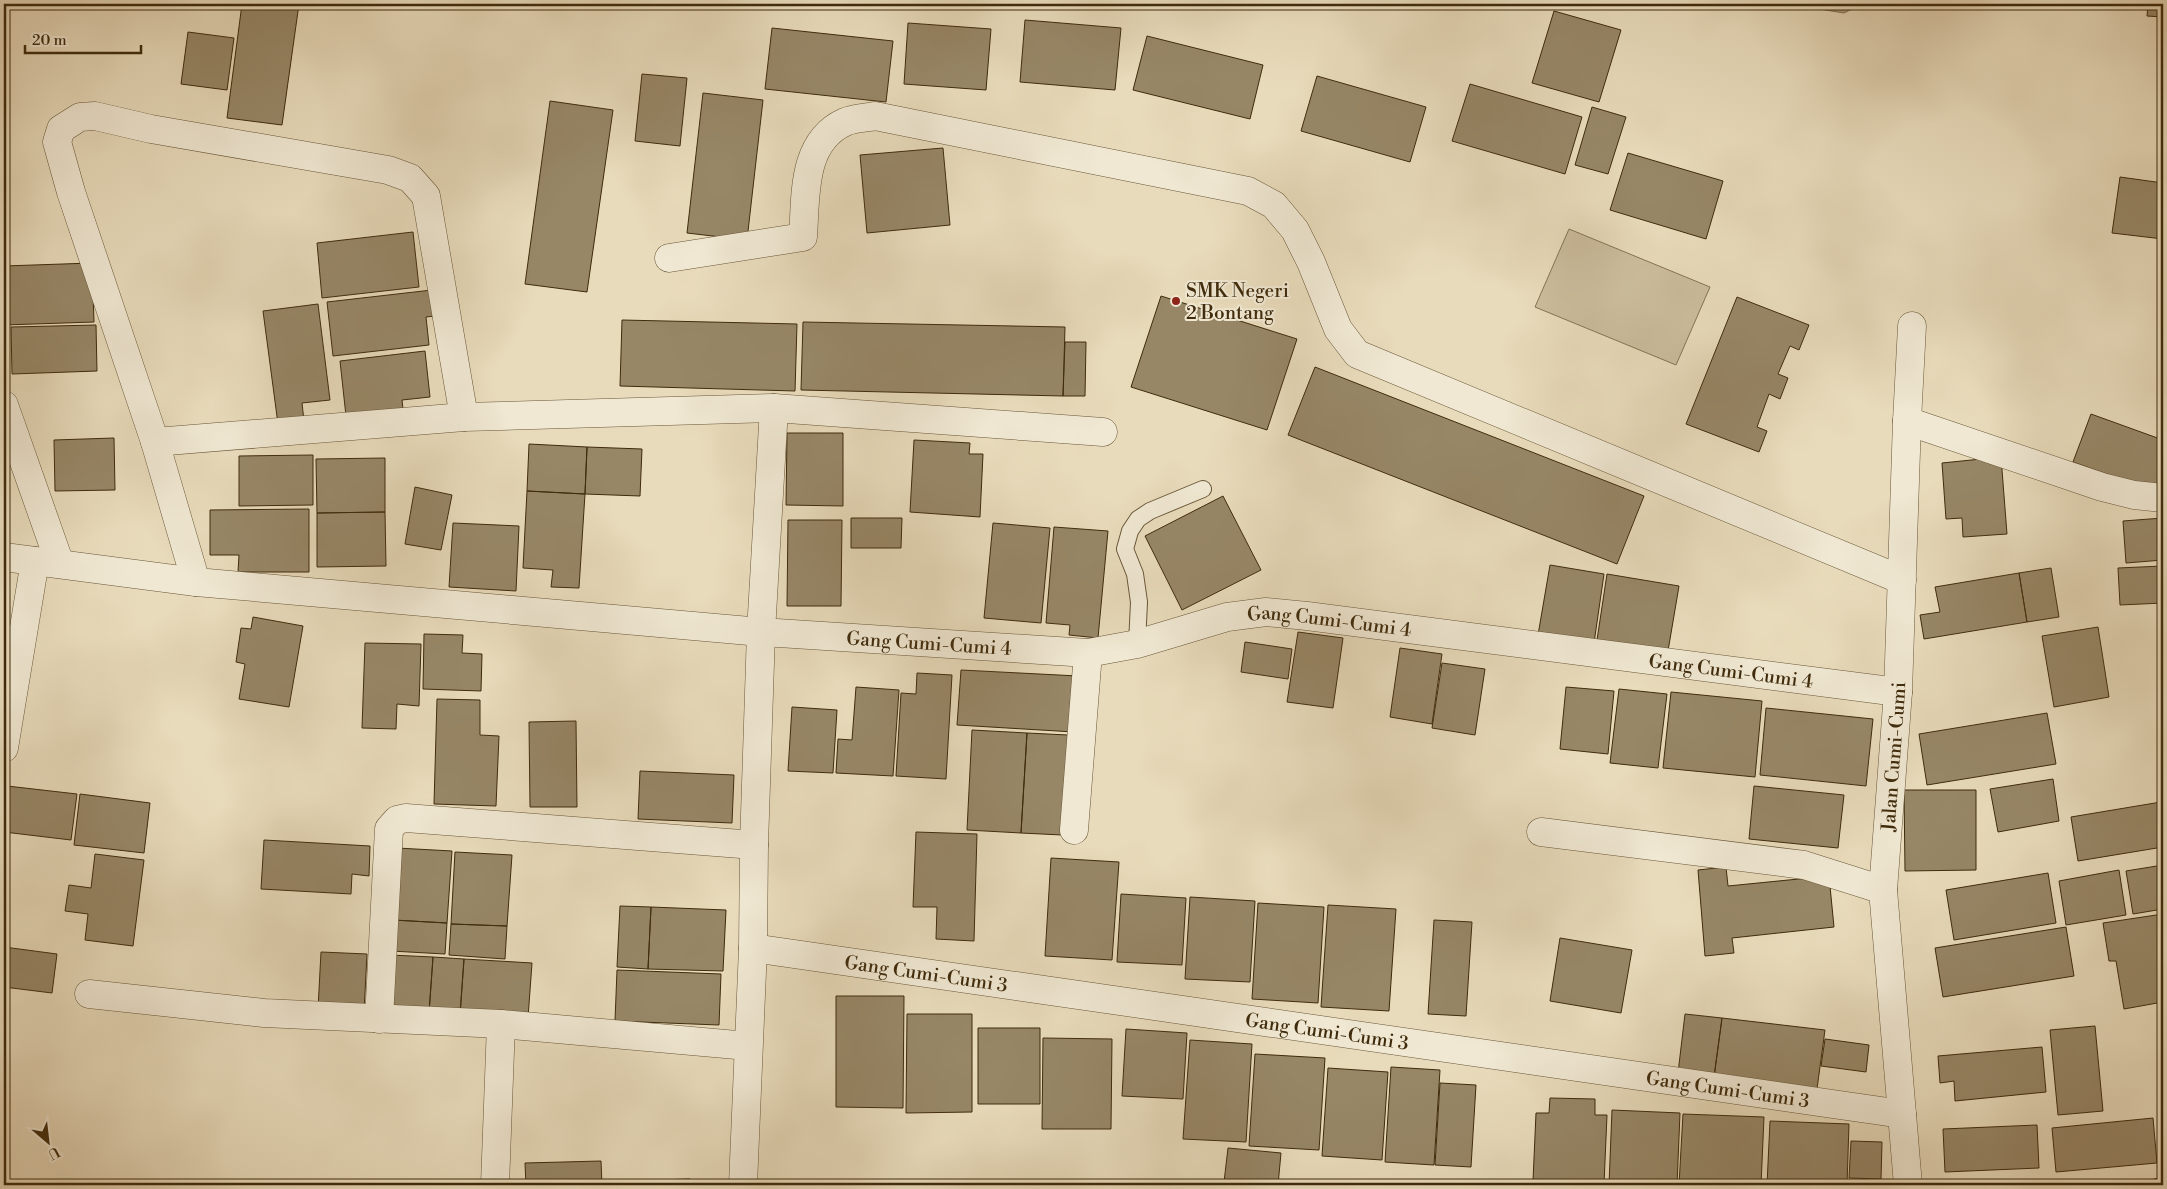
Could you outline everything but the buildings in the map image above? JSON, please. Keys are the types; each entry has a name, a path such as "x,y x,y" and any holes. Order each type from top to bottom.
{"street":[{"path":"196,582 155,442 74,201 57,142 61,129 80,116 95,116 150,129 340,160 388,170 410,178 426,196 464,418"},
{"path":"669,258 803,238 808,168 817,148 829,132 846,121 875,116 1248,192 1274,205 1295,230 1311,262 1338,328 1357,354 1902,580"},
{"name":"Jalan Cumi-Cumi","path":"1908,1185 1883,890 1898,692 1912,326"},
{"path":"4,405 48,563 4,748"},
{"path":"743,1185 753,948 760,632 774,408"},
{"path":"155,442 464,418 774,408 1103,432"},
{"path":"1907,422 2102,487 2134,495 2163,498"},
{"name":"Gang Cumi-Cumi 4","path":"4,557 196,582 760,632 1088,653 1137,644 1227,617 1266,612 1898,692"},
{"path":"1074,830 1088,653"},
{"path":"379,1019 389,829 397,820 406,818 754,845"},
{"path":"1541,832 1804,865 1883,890"},
{"name":"Gang Cumi-Cumi 3","path":"753,948 1902,1114"},
{"path":"89,994 264,1013 501,1024 748,1046"},
{"path":"495,1185 501,1024"}],"lane":[{"path":"1137,644 1139,602 1135,574 1125,549 1130,531 1138,519 1150,511 1203,489"}],"shaded area":[{"path":"1788,4 1862,4 1844,13"},
{"path":"1569,229 1710,287 1676,365 1535,307"}],"place":[{"name":"SMK Negeri 2 Bontang","path":"1176,301"}]}
